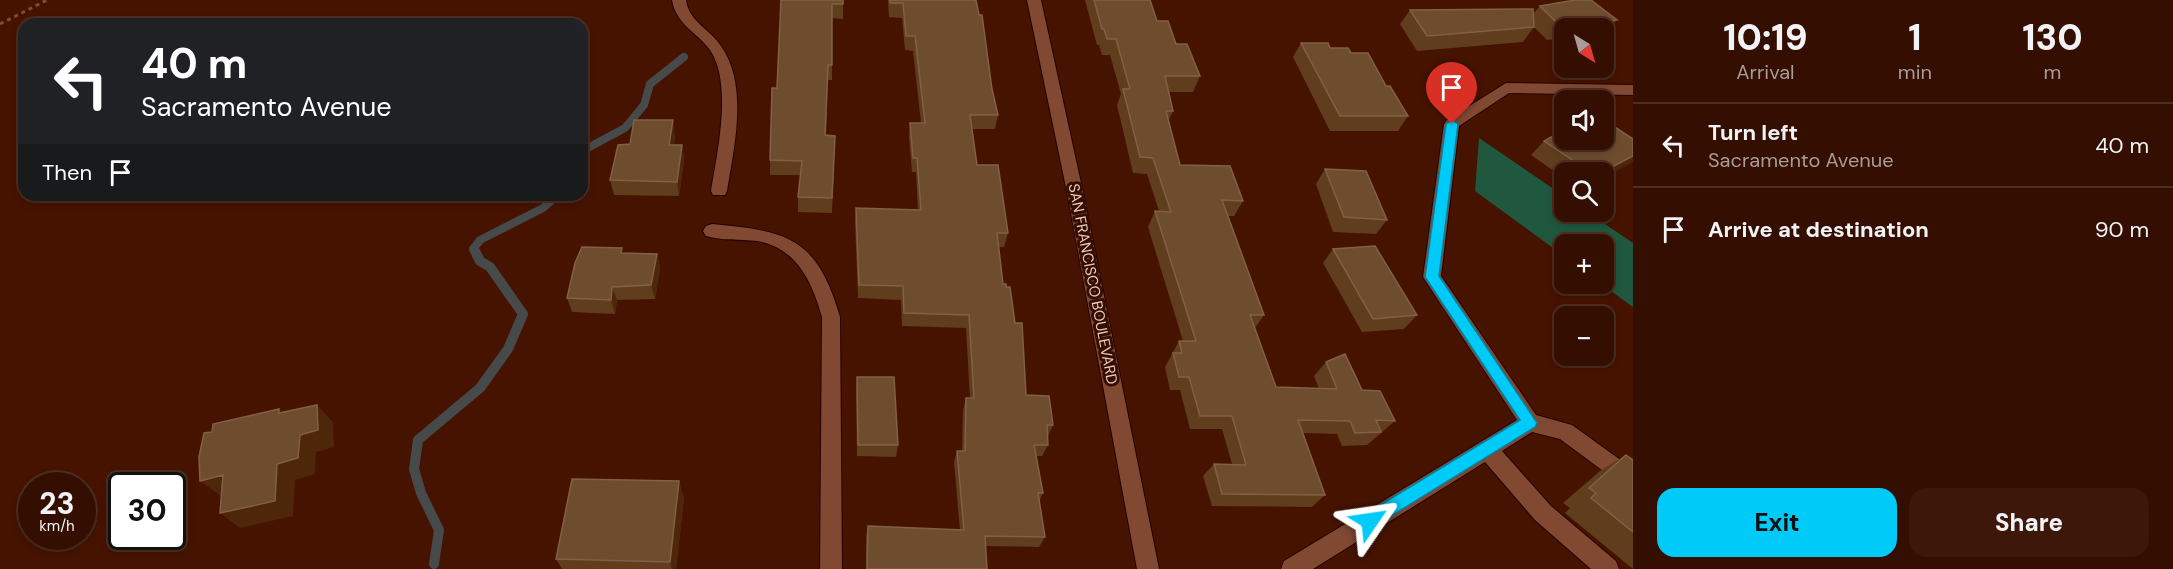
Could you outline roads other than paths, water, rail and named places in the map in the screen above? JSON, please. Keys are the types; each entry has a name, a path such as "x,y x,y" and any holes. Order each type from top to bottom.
{"street":[{"path":"679,0 679,5 692,27 712,42 720,55 729,98 728,137 719,191"},
{"name":"SAN FRANCISCO BOULEVARD","path":"1034,0 1076,197 1148,569"},
{"path":"1633,90 1506,88 1452,124 1432,277 1530,423 1565,431 1633,481"},
{"path":"712,231 759,235 785,244 811,267 822,286 831,317 831,569"},
{"path":"1292,569 1530,423"},
{"path":"1487,449 1543,513 1608,569"}],"waterway":[{"path":"588,148 625,128 644,105 650,84 684,57"},
{"path":"475,250 480,240 543,208 551,201"},
{"path":"434,564 439,530 421,493 414,469 418,440 480,388 508,349 523,314 490,267 480,261 474,249"}]}
